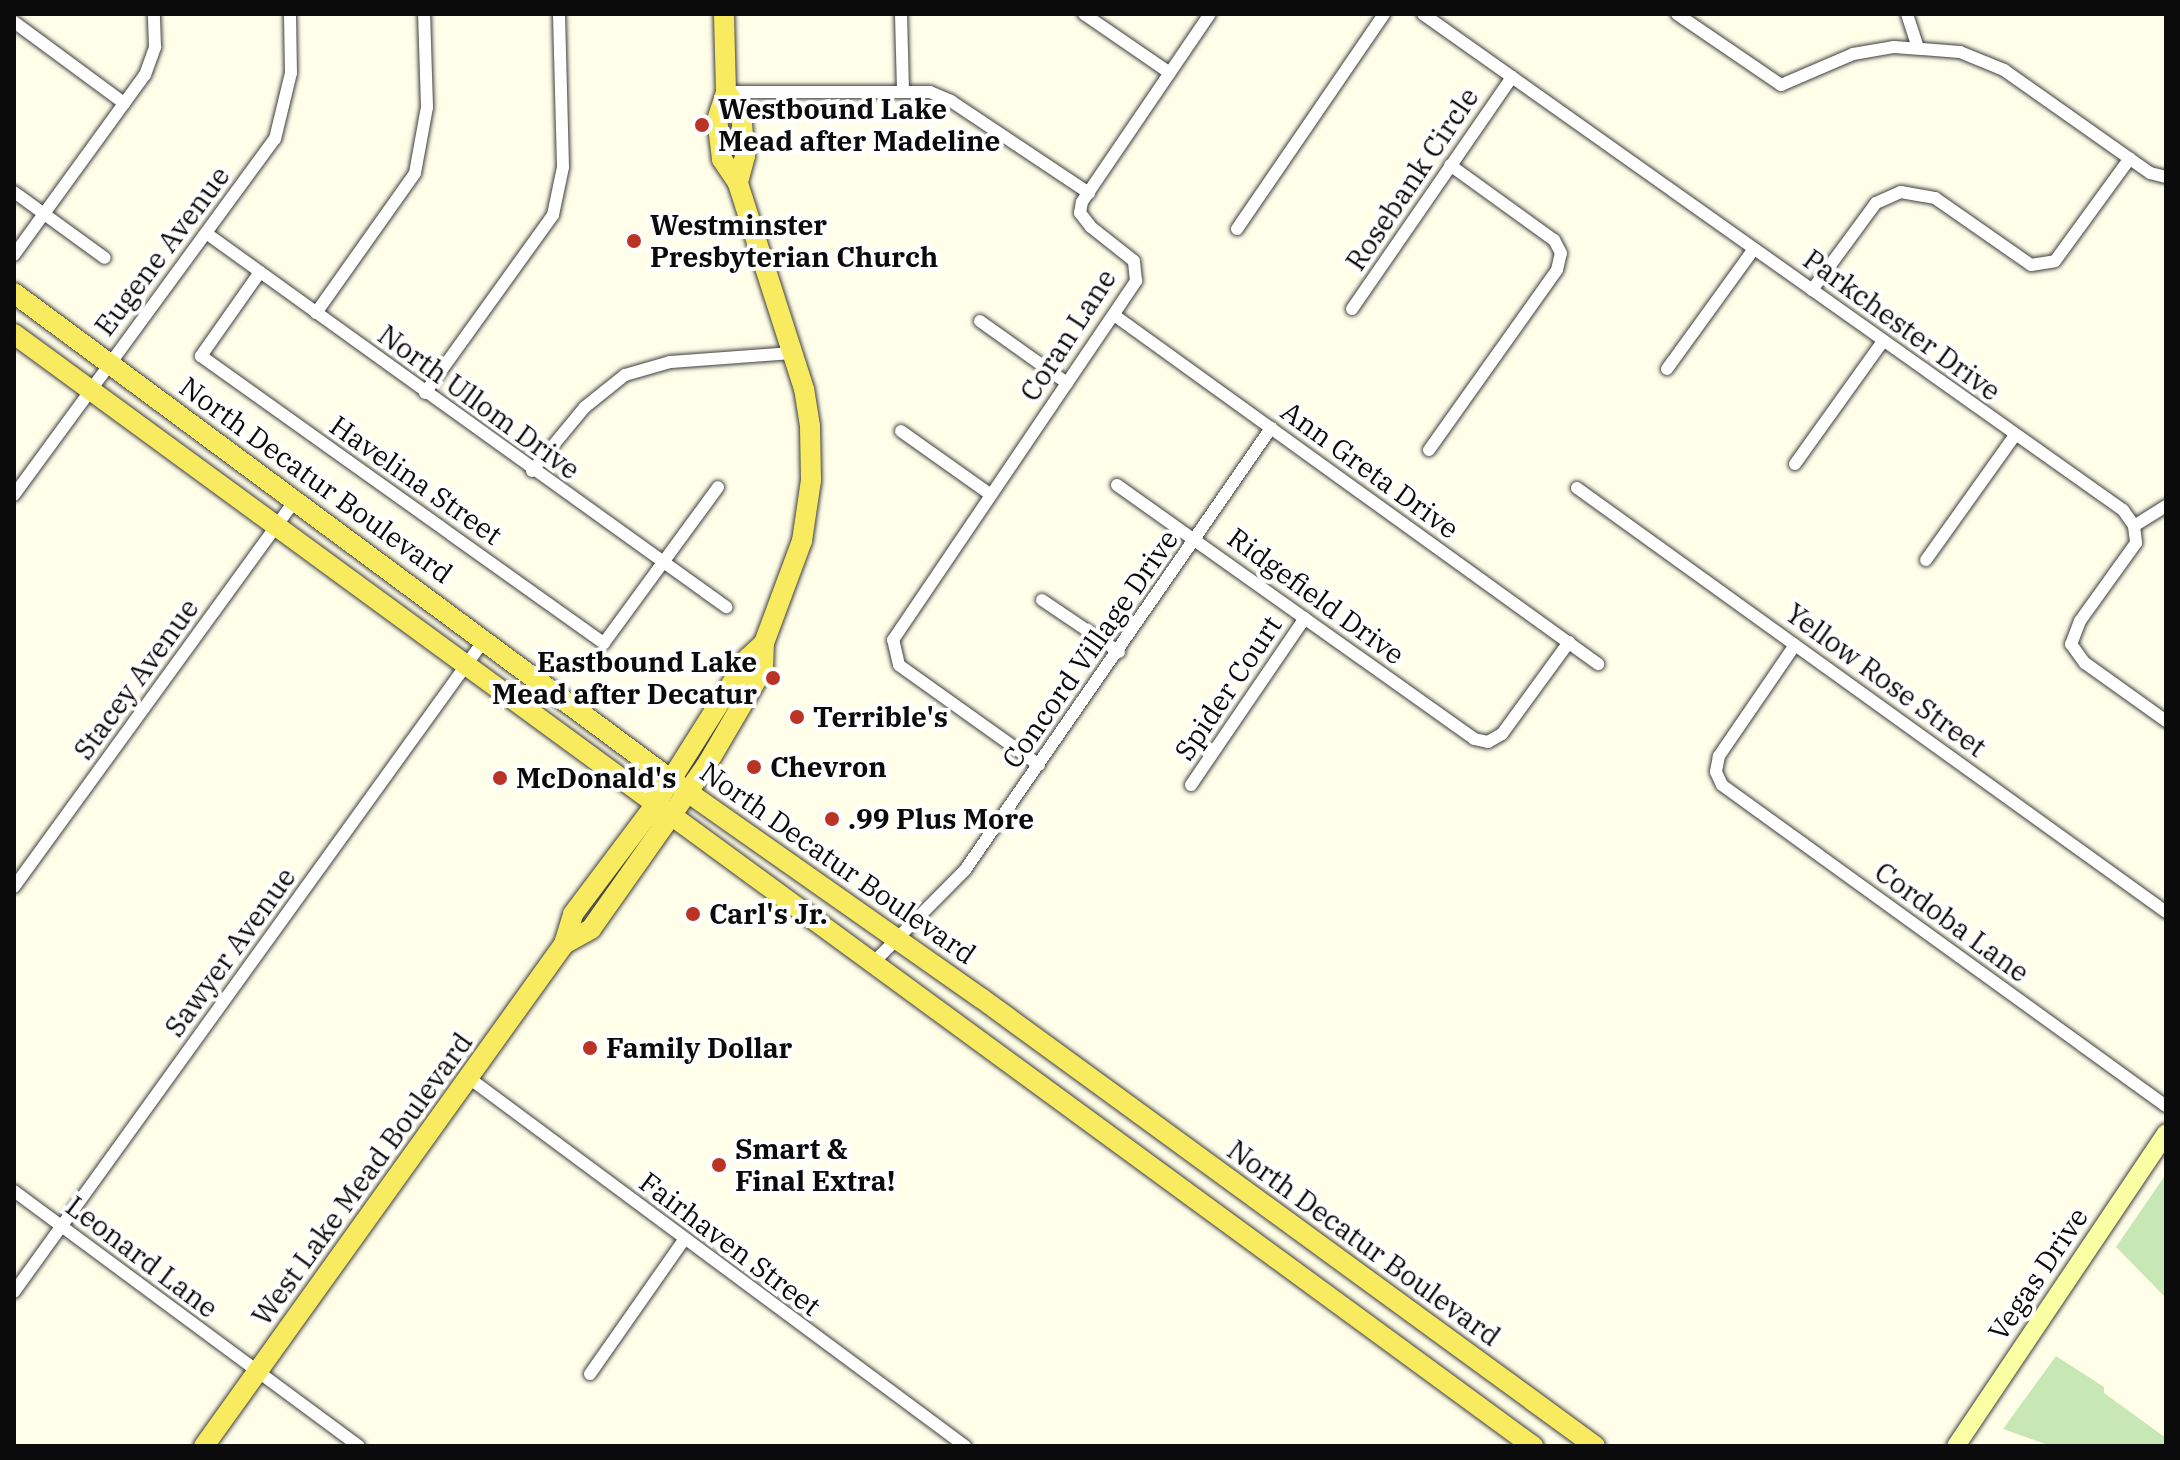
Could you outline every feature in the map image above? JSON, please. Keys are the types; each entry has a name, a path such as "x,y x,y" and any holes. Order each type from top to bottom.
{"main road":[{"name":"West Lake Mead Boulevard","path":"564,944 591,929 689,793 763,669 764,643 792,575 811,480 810,426 793,353 738,183 745,156 741,113 726,92 724,14"},
{"name":"North Decatur Boulevard","path":"14,293 689,793 1114,1094 1595,1446"},
{"name":"North Decatur Boulevard","path":"14,334 467,663 655,805 875,961 1319,1286 1533,1446"},
{"name":"West Lake Mead Boulevard","path":"204,1446 564,944 573,914 655,805 748,658 764,643"},
{"path":"1093,1123 1114,1094"},
{"name":"Vegas Drive","path":"1956,1446 2166,1133"},
{"path":"1319,1286 1337,1259"}],"street":[{"path":"14,255 145,75 155,47 154,14"},
{"name":"Eugene Avenue","path":"14,495 89,388 206,233 283,122 291,73 290,14"},
{"path":"316,313 415,173 427,107 424,14"},
{"path":"425,393 553,215 563,167 559,14"},
{"path":"901,14 903,88"},
{"path":"1084,14 1170,73"},
{"path":"726,92 903,88 951,101 1089,193 1210,14"},
{"path":"1237,229 1384,14"},
{"name":"Parkchester Drive","path":"1423,14 2123,510 2134,526"},
{"path":"1677,14 1781,85 1853,54 1918,47 1960,52 2004,70 2130,158 2166,177"},
{"path":"1907,14 1918,47"},
{"path":"14,22 124,103"},
{"name":"Rosebank Circle","path":"1352,309 1512,77"},
{"path":"1812,290 1876,203 1901,192 1935,198 2031,265 2055,261 2130,158"},
{"path":"1429,450 1557,270 1561,253 1554,240 1450,165"},
{"path":"14,192 105,258"},
{"name":"Coran Lane","path":"1039,765 899,665 893,653 893,640 1114,315 1138,271 1134,261 1080,213 1089,193"},
{"name":"North Ullom Drive","path":"206,233 532,471 726,607"},
{"path":"1667,369 1754,249"},
{"name":"Havelina Street","path":"260,272 201,356 604,643 665,562"},
{"name":"Ann Greta Drive","path":"1114,315 1598,664"},
{"path":"980,321 1067,383"},
{"path":"1795,464 1883,341"},
{"path":"532,471 585,407 625,375 670,362 793,353"},
{"name":"Concord Village Drive","path":"875,961 965,870 1119,652 1271,428"},
{"path":"901,431 991,495"},
{"path":"1926,560 2015,435"},
{"name":"Ridgefield Drive","path":"1117,485 1474,739 1488,742 1502,734 1569,642"},
{"path":"665,562 718,487"},
{"name":"Yellow Rose Street","path":"1577,488 2166,912"},
{"name":"Stacey Avenue","path":"14,887 296,499"},
{"path":"2166,506 2134,526 2136,543 2080,621 2071,644 2085,663 2166,721"},
{"path":"1042,600 1119,652"},
{"name":"Spider Court","path":"1191,785 1305,618"},
{"name":"Sawyer Avenue","path":"14,1292 485,639"},
{"name":"Cordoba Lane","path":"1795,645 1719,756 1716,772 1722,785 2166,1106"},
{"name":"Fairhaven Street","path":"469,1078 965,1446"},
{"name":"Leonard Lane","path":"14,1191 359,1446"},
{"path":"590,1374 684,1240"}],"green space":[{"path":"2166,1174 2166,1298 2116,1247"},
{"path":"2056,1356 2104,1387 2104,1393 2166,1438 2166,1446 2051,1446 2003,1429"}],"place":[{"name":"Westbound Lake Mead after Madeline","path":"702,125"},
{"name":"Westminster Presbyterian Church","path":"634,241"},
{"name":"Eastbound Lake Mead after Decatur","path":"773,678"},
{"name":"Terrible's","path":"797,717"},
{"name":"Chevron","path":"754,767"},
{"name":"McDonald's","path":"500,778"},
{"name":".99 Plus More","path":"832,819"},
{"name":"Carl's Jr.","path":"693,914"},
{"name":"Family Dollar","path":"590,1048"},
{"name":"Smart & Final Extra!","path":"719,1165"}]}
